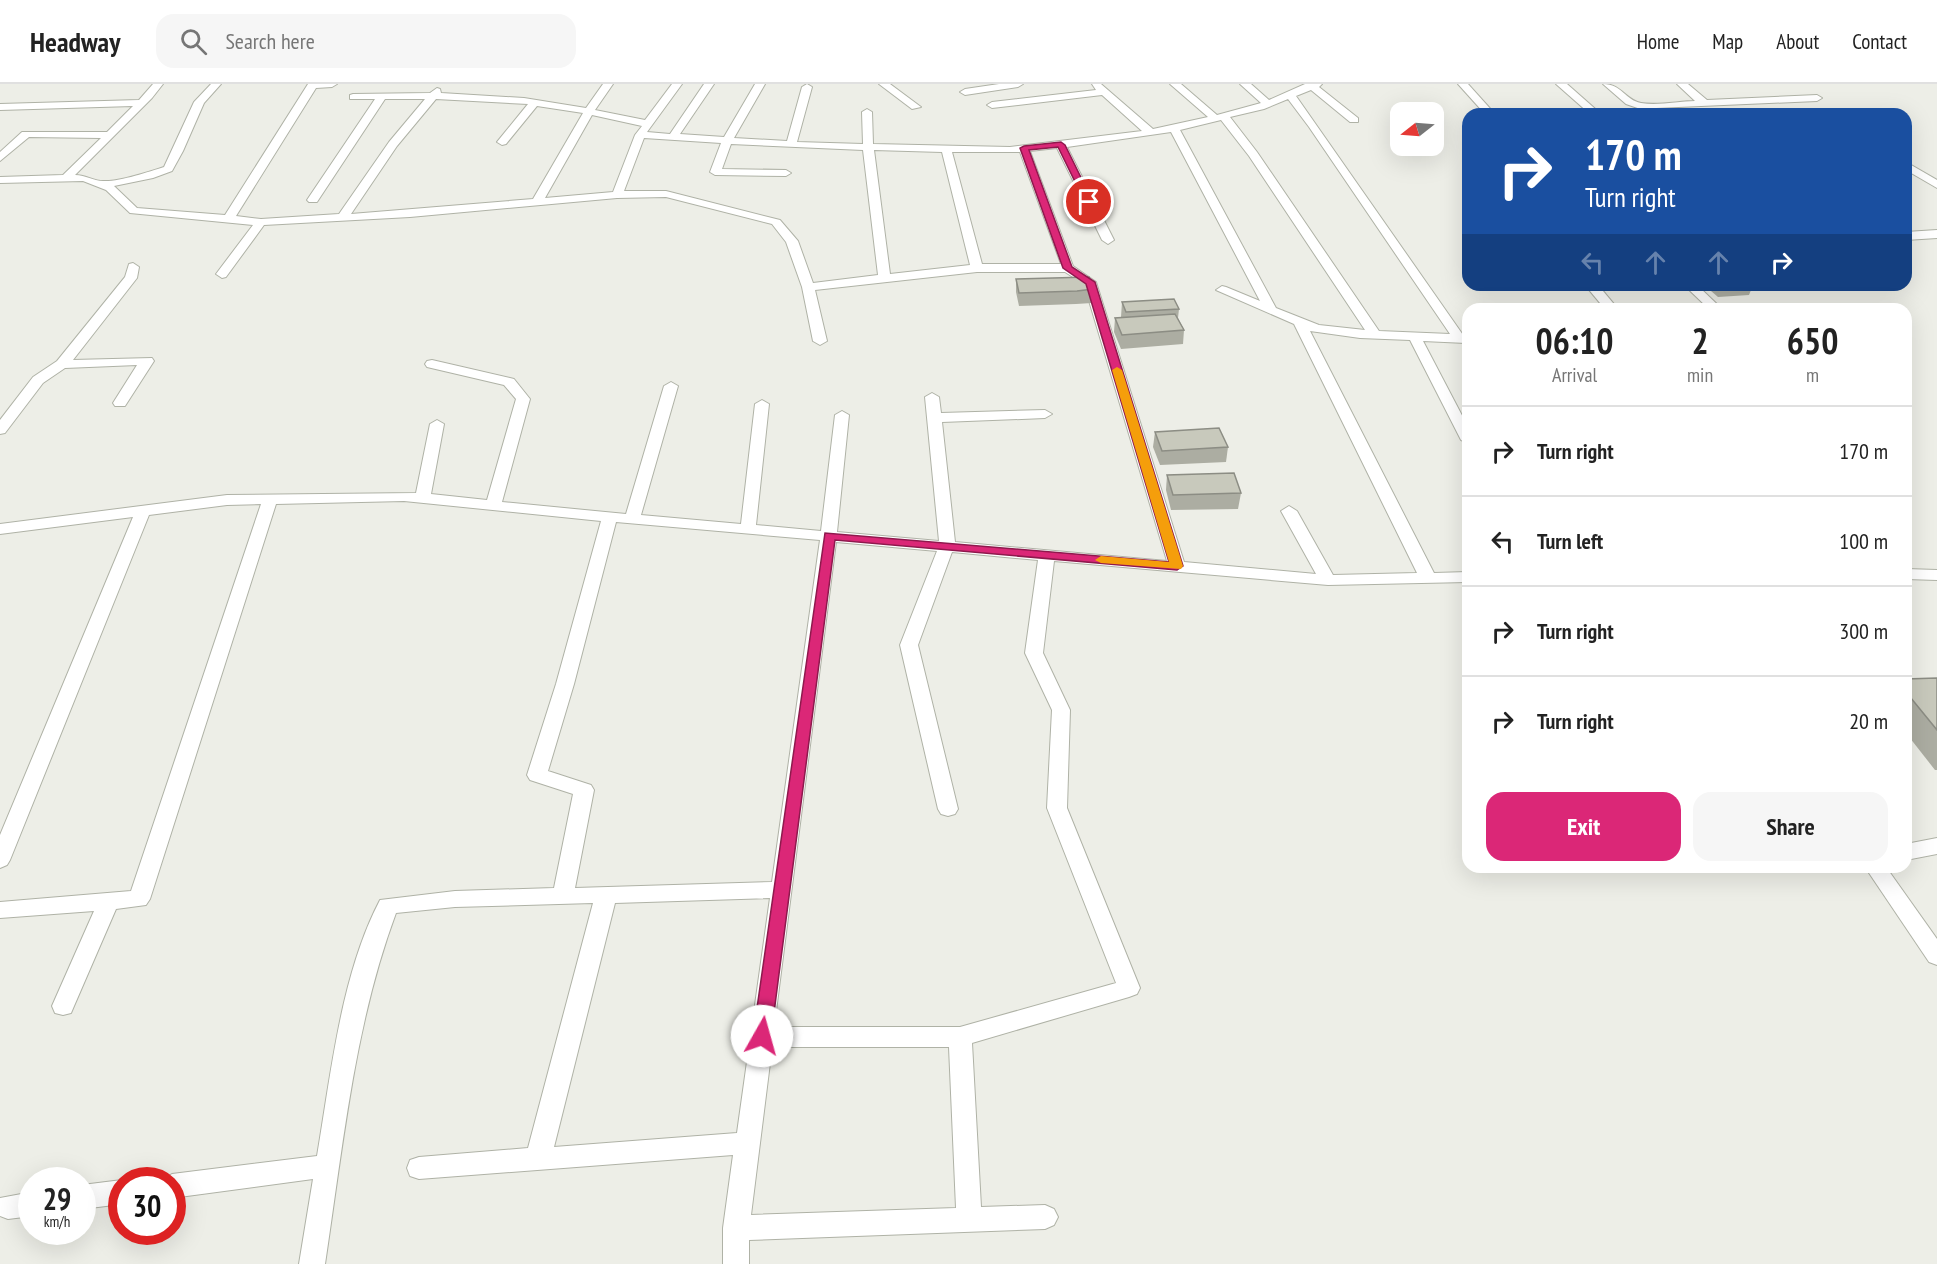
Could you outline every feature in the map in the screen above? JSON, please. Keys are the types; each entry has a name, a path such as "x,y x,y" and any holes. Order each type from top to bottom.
{"street":[{"path":"66,178 142,103 158,84"},
{"path":"101,185 149,176 168,168 178,151 199,102 216,84"},
{"path":"229,219 313,84 332,84"},
{"path":"342,218 393,144 433,95 445,84"},
{"path":"537,203 589,111 608,84"},
{"path":"616,195 640,135 677,84"},
{"path":"673,137 709,84"},
{"path":"760,84 727,141 715,172 786,173"},
{"path":"884,84 916,107"},
{"path":"965,92 1018,84"},
{"path":"1095,84 1151,133"},
{"path":"1175,84 1219,117 1253,154 1375,335"},
{"path":"1245,84 1268,104"},
{"path":"1463,84 1485,108"},
{"path":"1561,84 1588,108"},
{"path":"1608,84 1630,102 1647,108"},
{"path":"1683,84 1704,103"},
{"path":"640,135 868,147 1024,148 1151,133 1268,104 1314,85 1354,120"},
{"path":"791,144 807,87"},
{"path":"992,105 1104,92"},
{"path":"353,96 508,95 648,124"},
{"path":"313,200 382,96"},
{"path":"1290,96 1313,125 1462,336"},
{"path":"1642,106 1817,98"},
{"path":"502,141 535,102"},
{"path":"0,107 142,103"},
{"path":"867,112 868,147 884,278"},
{"path":"1174,128 1272,312"},
{"path":"0,158 26,134 110,135"},
{"path":"1061,145 1108,240"},
{"path":"946,148 977,268"},
{"path":"1024,148 1068,268"},
{"path":"1912,169 1937,185"},
{"path":"0,180 84,178 110,188 134,211 261,222 342,218 616,195 666,194 776,222 792,241 808,287 820,341"},
{"path":"222,274 261,222"},
{"path":"1912,236 1937,234"},
{"path":"0,430 38,380 62,364 131,278 133,267"},
{"path":"808,287 977,268 1068,268 1090,282 1177,566"},
{"path":"1222,290 1316,329 1375,335 1462,339"},
{"path":"1596,291 1607,303"},
{"path":"1696,291 1710,303"},
{"path":"1299,322 1428,578"},
{"path":"1414,336 1462,428"},
{"path":"62,364 147,361 120,403"},
{"path":"432,364 509,382 523,399 493,506"},
{"path":"632,519 671,386"},
{"path":"932,397 946,545 909,645 948,809"},
{"path":"748,529 762,404"},
{"path":"934,418 1046,414"},
{"path":"736,1264 736,1228 830,536 842,415"},
{"path":"423,498 437,424"},
{"path":"0,529 227,500 404,496 632,519 1328,580 1462,577"},
{"path":"0,910 139,899 270,499"},
{"path":"0,860 143,511"},
{"path":"1289,511 1328,580"},
{"path":"563,896 584,790 537,775 565,684 610,517"},
{"path":"762,1036 960,1037 1129,988 1057,808 1061,710 1034,653 1047,555"},
{"path":"1912,574 1937,575"},
{"path":"1912,851 1937,846"},
{"path":"1879,873 1937,956"},
{"path":"312,1264 350,1027 369,956 388,906 455,899 782,890"},
{"path":"538,1159 606,895"},
{"path":"63,1006 109,901"},
{"path":"960,1037 969,1220"},
{"path":"419,1168 747,1143"},
{"path":"186,1184 328,1166"},
{"path":"736,1228 1045,1217"}],"building":[{"path":"1089,277 1093,289 1019,293 1016,279"},
{"path":"1174,299 1179,309 1126,312 1122,302"},
{"path":"1175,314 1184,330 1122,335 1115,318"},
{"path":"1219,428 1228,447 1162,451 1155,432"},
{"path":"1234,473 1241,493 1173,495 1167,475"},
{"path":"1937,678 1937,730 1912,699 1912,679"}],"slow traffic":[{"path":"1101,560 1177,566 1117,370"}],"route":[{"path":"762,1036 830,536 1177,566 1090,282 1068,268 1024,148 1061,145 1089,202"}]}
